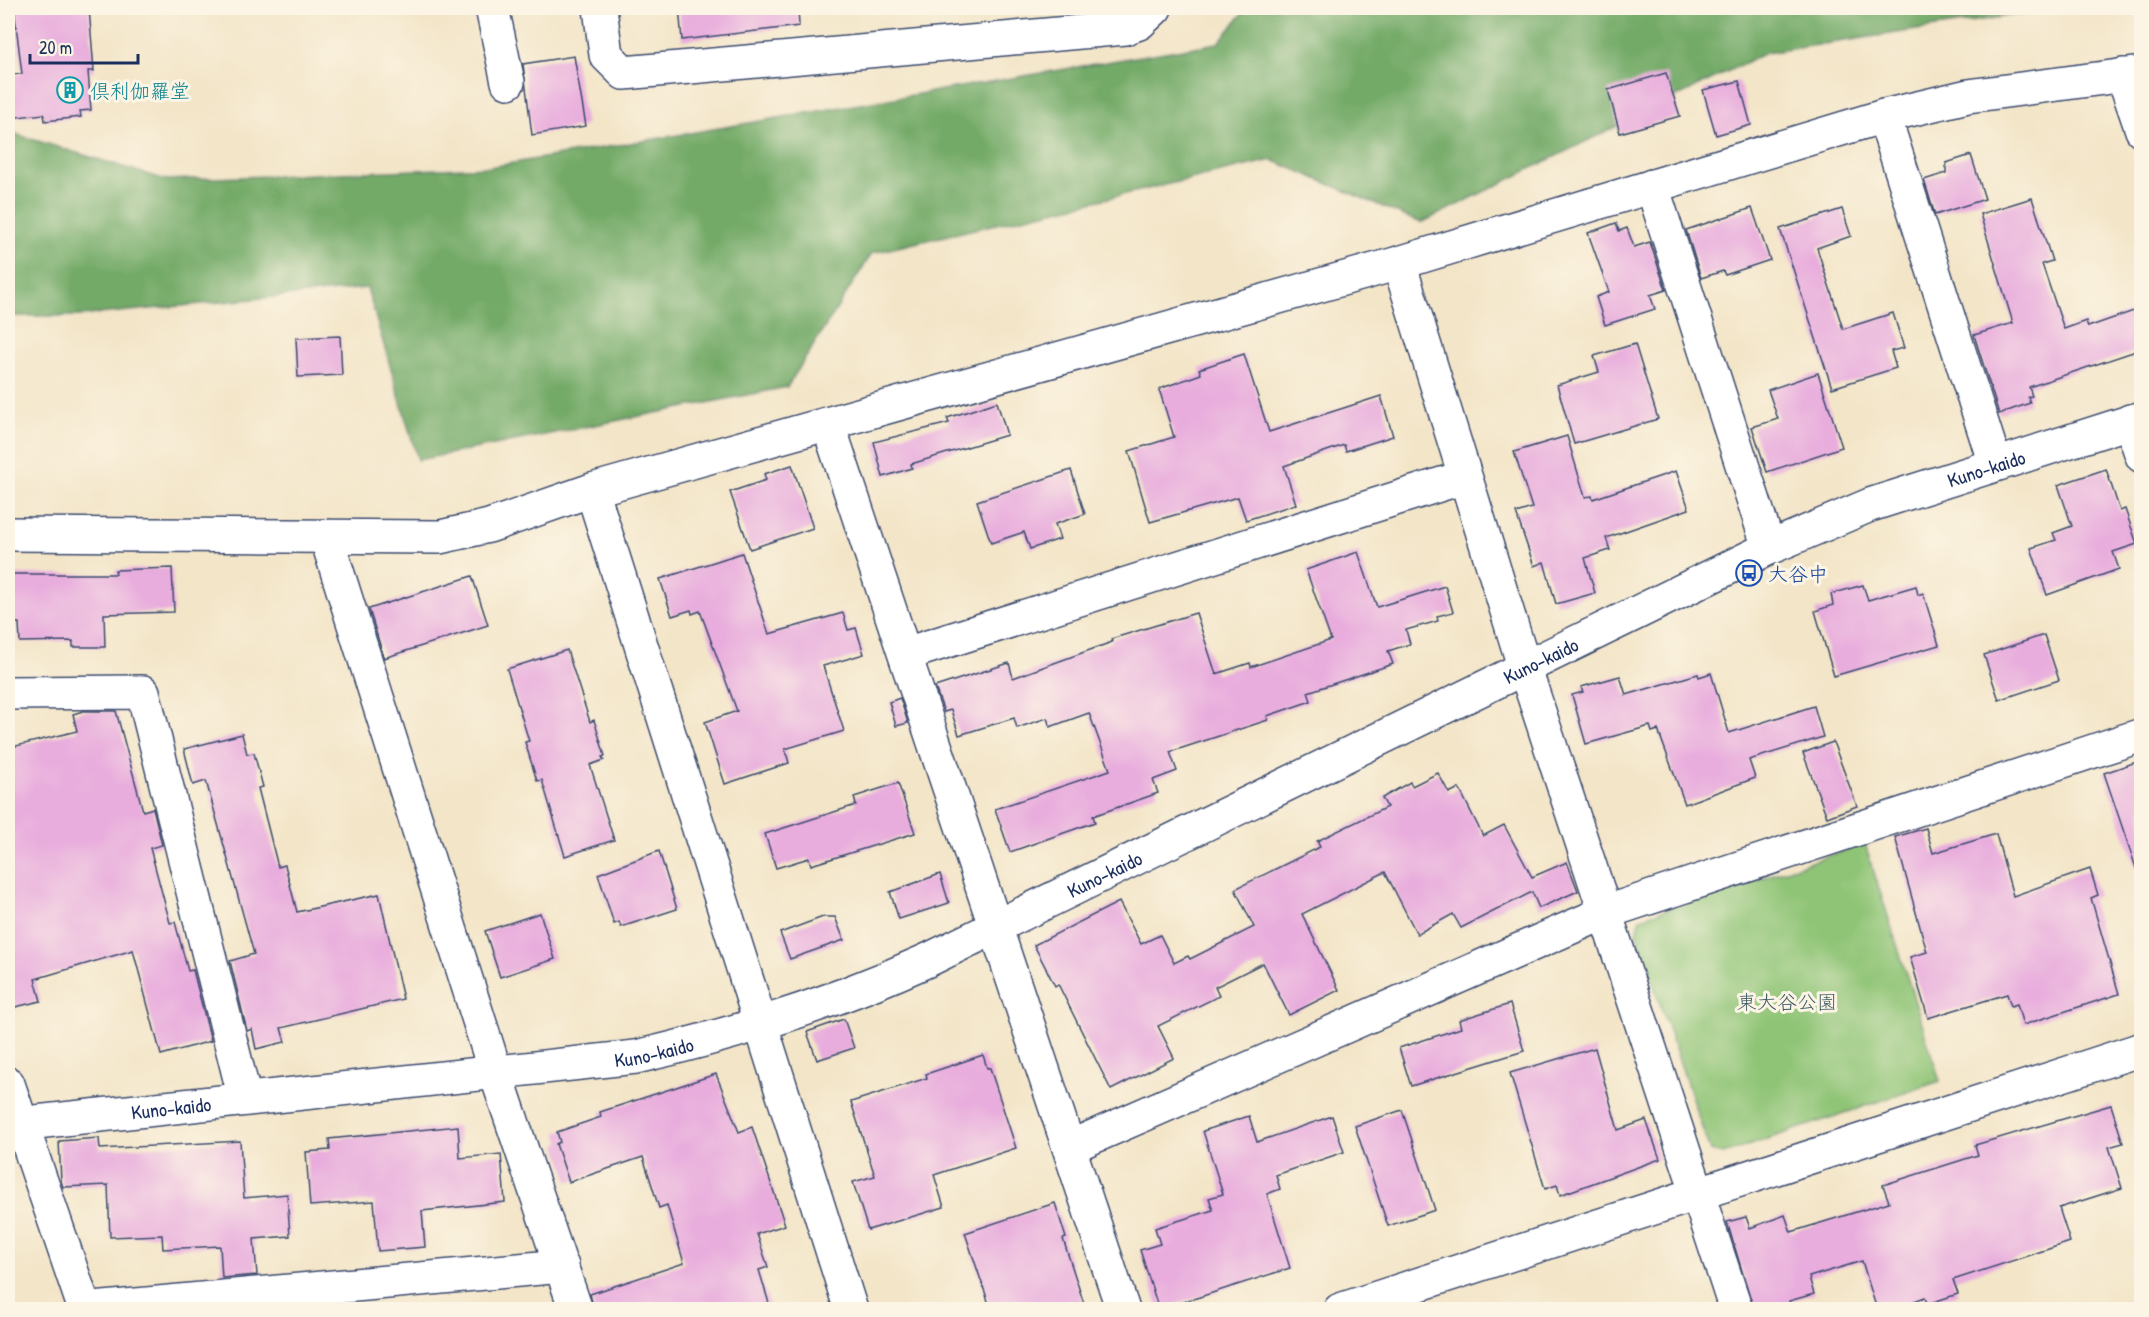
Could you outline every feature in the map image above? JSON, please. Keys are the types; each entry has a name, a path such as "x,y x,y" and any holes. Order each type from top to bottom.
{"street":[{"path":"492,8 508,82"},
{"path":"600,8 606,55 624,73 1125,28 1139,22 1155,8"},
{"path":"8,534 440,537 489,526 592,490 1399,263 1884,116 1968,96 2133,74 2142,130"},
{"path":"1884,116 1995,464"},
{"path":"1652,186 1769,548"},
{"path":"1399,263 1524,666 1736,1310"},
{"path":"2136,419 2142,456"},
{"name":"Kuno-kaido","path":"13,1125 636,1057 762,1025 876,983 1769,548 1870,505 2136,419"},
{"path":"828,424 1123,1310"},
{"path":"906,654 1464,477"},
{"path":"592,490 851,1310"},
{"path":"326,536 495,1071 576,1310"},
{"path":"8,693 143,692 244,1100"},
{"path":"1070,1147 1606,912 2142,735"},
{"path":"1340,1310 2142,1049"},
{"path":"8,1084 13,1125 84,1309 561,1266"}],"green space":[{"path":"1247,8 2060,8 1765,53 1421,223 1272,160 872,253 787,387 418,460 367,288 78,316 8,316 8,128 18,135 166,180 490,167 1218,43"},
{"name":"東大谷公園","path":"1865,844 1940,1081 1723,1154 1710,1151 1636,933 1640,918"}],"building":[{"path":"14,8 89,8 94,71 88,71 91,110 80,111 81,117 45,121 44,114 8,118 8,75 22,74"},
{"path":"679,8 798,8 799,26 682,40"},
{"path":"574,56 586,126 532,135 523,64"},
{"path":"1666,73 1680,116 1620,133 1608,90"},
{"path":"1739,81 1751,125 1716,135 1703,90"},
{"path":"1971,155 1985,199 1935,215 1924,180 1946,173 1946,163"},
{"path":"2032,198 2052,261 2042,264 2064,329 2086,321 2088,327 2142,308 2142,349 2029,387 2032,396 2028,397 2030,403 1999,414 1974,335 2013,323 1980,214"},
{"path":"1752,208 1770,260 1725,275 1723,271 1701,278 1686,230"},
{"path":"1842,209 1851,236 1817,248 1843,329 1893,313 1904,348 1891,351 1896,368 1832,388 1780,229"},
{"path":"1616,223 1619,231 1627,228 1634,247 1650,242 1666,290 1650,295 1655,309 1605,325 1596,297 1609,292 1588,233"},
{"path":"340,336 342,375 298,377 296,338"},
{"path":"1635,344 1658,419 1574,444 1557,385 1599,372 1594,356"},
{"path":"1244,354 1269,432 1381,396 1393,436 1346,451 1344,445 1284,466 1296,504 1246,520 1238,497 1150,522 1129,451 1174,437 1159,389 1201,374 1199,369"},
{"path":"1818,373 1842,447 1767,472 1752,427 1778,419 1768,390"},
{"path":"997,402 1007,435 911,464 912,468 883,477 874,442 949,423 947,418"},
{"path":"1567,436 1585,497 1592,496 1593,499 1676,471 1689,509 1606,538 1610,550 1585,558 1595,593 1556,604 1544,562 1534,566 1516,513 1532,508 1514,452"},
{"path":"792,465 813,528 750,549 730,492 766,480 764,474"},
{"path":"2106,469 2120,511 2125,509 2137,544 2113,552 2119,569 2047,595 2031,548 2056,540 2053,533 2072,526 2058,485"},
{"path":"1071,470 1085,514 1055,524 1060,539 1030,549 1024,532 991,543 977,501"},
{"path":"1358,552 1377,607 1445,586 1453,612 1437,616 1438,621 1406,630 1410,644 1388,651 1393,664 1308,692 1311,701 1267,716 1268,720 1170,752 1177,771 1153,780 1158,793 1093,816 1095,822 1010,852 995,809 1110,770 1089,713 1050,727 1047,718 1017,728 1014,718 959,735 951,710 944,712 935,687 1009,663 1013,678 1112,642 1111,639 1196,613 1216,674 1250,663 1251,667 1331,640 1306,570"},
{"path":"742,553 769,634 843,613 848,630 856,628 864,654 823,666 844,731 785,749 789,763 725,784 705,722 737,711 700,611 692,614 691,610 672,616 660,579"},
{"path":"172,568 174,612 104,614 105,647 73,647 73,641 20,642 19,623 11,623 10,574 116,574 115,570"},
{"path":"472,576 488,625 384,658 369,609"},
{"path":"1863,585 1868,600 1916,586 1918,595 1923,593 1939,645 1834,676 1815,611 1833,605 1831,594"},
{"path":"2044,635 2059,680 1999,700 1984,655"},
{"path":"567,650 590,722 594,720 605,756 602,757 604,760 590,765 614,840 565,856 542,780 537,781 525,742 529,741 507,669"},
{"path":"1711,673 1729,733 1814,706 1823,737 1749,760 1755,778 1685,804 1658,730 1652,732 1650,726 1586,744 1572,695 1583,692 1581,687 1620,676 1626,695 1698,674 1699,677"},
{"path":"900,698 908,723 896,726 889,702"},
{"path":"83,711 116,711 143,811 153,808 162,845 150,848 170,923 175,922 188,971 193,970 211,1041 161,1055 133,950 35,979 41,1001 15,1007 8,987 8,748 77,731 73,714"},
{"path":"242,734 247,754 254,753 263,787 258,788 278,867 285,865 297,912 379,894 403,999 281,1028 285,1042 256,1049 252,1029 247,1031 230,961 254,954 206,781 193,785 184,749"},
{"path":"1833,742 1857,806 1827,817 1803,753"},
{"path":"2142,760 2142,867 2136,868 2104,773"},
{"path":"1438,773 1449,793 1459,788 1483,836 1504,825 1532,877 1567,862 1578,891 1539,908 1532,892 1461,928 1453,914 1417,934 1385,872 1302,914 1339,990 1289,1015 1263,963 1215,987 1219,996 1158,1026 1174,1058 1111,1090 1058,984 1055,986 1034,945 1119,902 1141,944 1160,935 1174,963 1188,956 1190,959 1254,927 1235,889 1320,847 1317,841 1387,807 1382,798 1410,782 1412,786"},
{"path":"898,783 915,833 811,865 809,858 776,868 765,834 856,805 854,797"},
{"path":"1926,828 1933,853 1996,834 2013,896 2090,869 2098,895 2091,898 2119,994 2023,1025 2017,1004 2011,1006 2007,994 1928,1018 1910,957 1927,952 1895,837"},
{"path":"659,851 677,909 621,927 619,922 614,924 598,874"},
{"path":"940,874 949,903 899,919 890,892"},
{"path":"540,913 555,959 500,977 485,931"},
{"path":"823,917 835,917 844,940 790,959 780,933"},
{"path":"1510,1004 1524,1051 1411,1086 1399,1048 1461,1028 1459,1020"},
{"path":"844,1019 854,1048 817,1060 807,1032"},
{"path":"1595,1048 1618,1130 1646,1120 1660,1159 1560,1195 1557,1185 1545,1189 1510,1073"},
{"path":"983,1055 987,1068 990,1068 1016,1148 934,1175 944,1207 868,1230 853,1182 875,1176 851,1102 927,1078 926,1074"},
{"path":"716,1074 739,1132 752,1127 785,1225 757,1234 768,1267 759,1270 771,1310 594,1310 590,1294 684,1263 667,1205 659,1208 643,1157 569,1182 556,1144 560,1142 557,1132 601,1117 600,1112"},
{"path":"2111,1105 2123,1143 2109,1147 2122,1188 2059,1208 2070,1242 1953,1280 1958,1294 1927,1304 1925,1297 1890,1310 1877,1310 1862,1261 1809,1277 1814,1294 1789,1301 1791,1310 1754,1310 1727,1222 1746,1217 1750,1228 1785,1215 1791,1232 1889,1202 1883,1185 1978,1155 1975,1145"},
{"path":"1402,1110 1435,1210 1388,1226 1355,1126"},
{"path":"1249,1116 1257,1142 1332,1116 1344,1152 1276,1175 1280,1189 1267,1194 1290,1268 1159,1310 1140,1250 1160,1244 1155,1228 1213,1210 1209,1198 1223,1194 1203,1131"},
{"path":"458,1126 460,1158 501,1154 505,1202 422,1211 425,1247 378,1251 374,1201 310,1206 306,1152 330,1150 329,1139"},
{"path":"99,1138 100,1149 240,1141 244,1198 287,1194 290,1236 254,1239 257,1275 222,1278 220,1246 163,1249 162,1235 110,1237 108,1185 63,1187 61,1181 59,1141"},
{"path":"1055,1203 1066,1238 1063,1239 1086,1310 991,1310 965,1233"}],"place":[{"name":"倶利伽羅堂","path":"70,90"},
{"name":"大谷中","path":"1749,573"}]}
